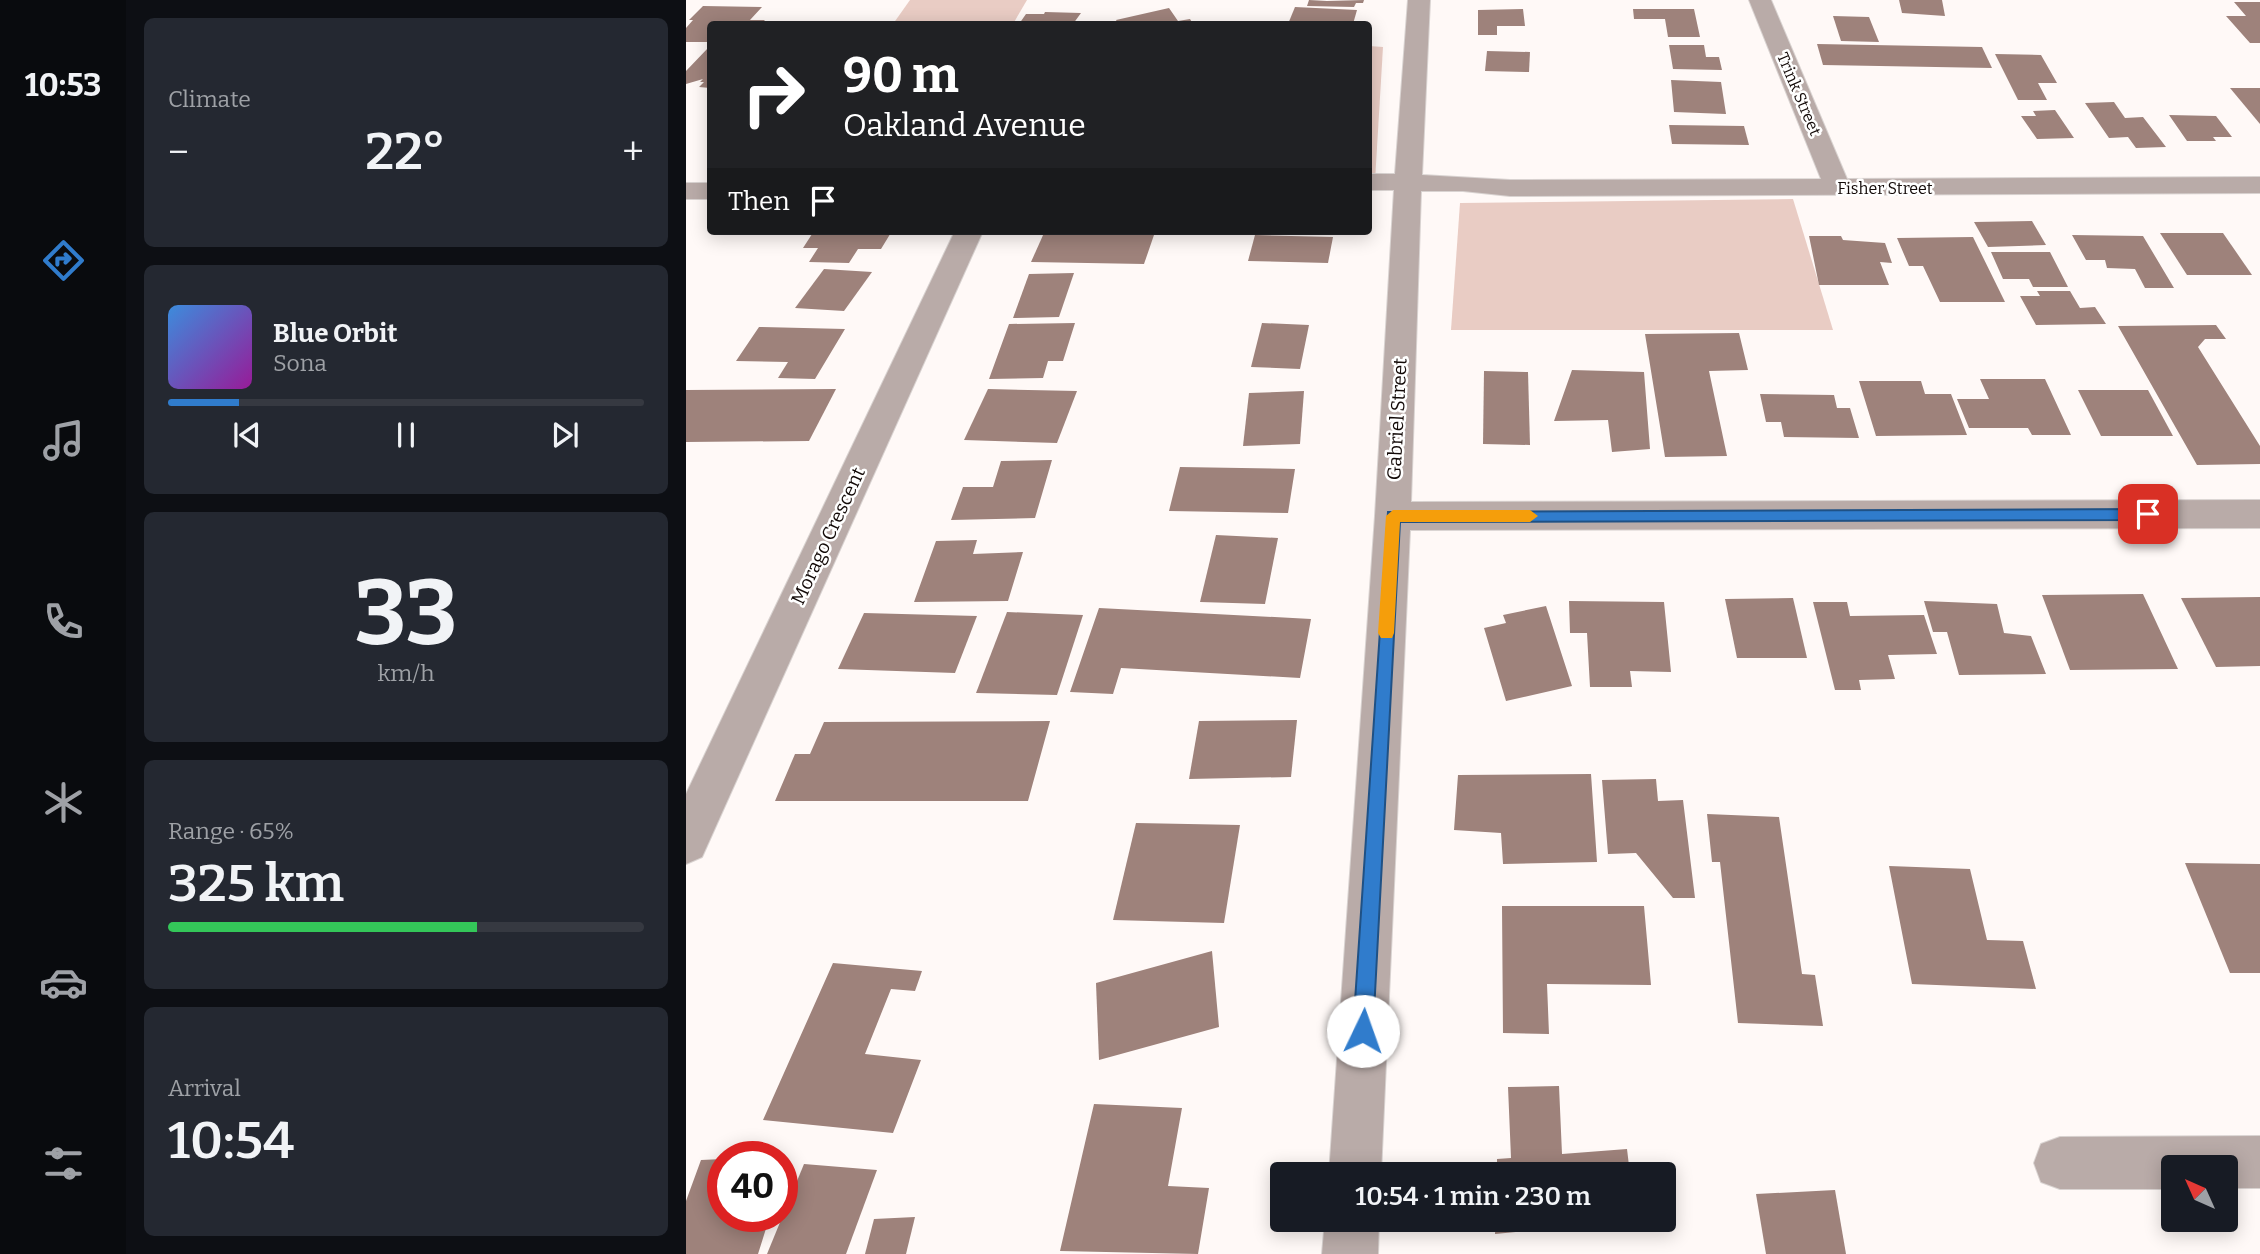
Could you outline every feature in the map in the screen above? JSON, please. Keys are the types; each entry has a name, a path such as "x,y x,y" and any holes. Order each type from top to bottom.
{"street":[{"name":"Gabriel Street","path":"1356,1162 1393,516 1407,190 1419,0"},
{"name":"Trink Street","path":"1760,0 1838,188"},
{"name":"Fisher Street","path":"1372,183 1463,196 1510,188 2260,185"},
{"name":"Fisher Street","path":"1372,196 1407,190"},
{"path":"686,191 707,191"},
{"name":"Morago Crescent","path":"686,842 968,235"},
{"path":"1393,516 2260,514"},
{"path":"2060,1163 2260,1162"},
{"path":"1350,1254 1351,1232"}],"shaded area":[{"path":"910,0 1027,0 1015,21 895,21"},
{"path":"1372,46 1383,47 1375,181 1372,181"},
{"path":"1793,199 1833,330 1451,330 1460,203"}],"building":[{"path":"1309,0 1364,0 1363,3 1356,3 1354,7 1307,6"},
{"path":"1899,0 1942,0 1945,16 1902,13"},
{"path":"2234,2 2260,2 2260,43 2250,43 2226,16 2246,16"},
{"path":"703,6 762,7 750,20 765,20 707,21 707,42 686,42 686,28 693,20 689,20"},
{"path":"1295,7 1357,10 1354,21 1289,21"},
{"path":"1169,8 1178,21 1116,21"},
{"path":"1523,9 1525,26 1497,26 1497,35 1478,35 1478,10"},
{"path":"1633,9 1694,9 1700,37 1668,37 1665,19 1634,19"},
{"path":"1081,13 1075,21 1021,21 1026,14"},
{"path":"1833,16 1869,17 1879,42 1841,41"},
{"path":"1817,44 1982,47 1992,68 1823,65"},
{"path":"1669,45 1704,45 1706,57 1719,57 1722,70 1673,69"},
{"path":"707,49 707,88 699,87 704,82 700,82 703,79 686,84 686,71"},
{"path":"1487,51 1530,52 1529,72 1485,71"},
{"path":"1995,54 2041,55 2057,83 2038,83 2047,100 2018,100"},
{"path":"1671,80 1721,82 1726,114 1674,112"},
{"path":"2230,88 2260,88 2260,124"},
{"path":"2114,102 2125,118 2143,117 2166,147 2136,148 2128,137 2109,138 2085,103"},
{"path":"2055,110 2074,138 2037,139 2021,116 2036,116 2033,111"},
{"path":"2169,115 2216,116 2232,137 2213,137 2216,141 2187,141"},
{"path":"1669,125 1744,126 1749,145 1672,144"},
{"path":"2032,221 2046,245 1988,247 1974,222"},
{"path":"2160,233 2223,233 2252,275 2187,275"},
{"path":"811,235 890,235 881,249 858,249 849,263 809,262 818,248 803,248"},
{"path":"1043,235 1154,235 1144,264 1031,262"},
{"path":"1255,235 1333,237 1328,263 1248,261"},
{"path":"2072,235 2143,236 2174,288 2145,288 2135,269 2107,268 2105,260 2086,260"},
{"path":"1809,236 1841,236 1843,240 1885,243 1892,263 1880,262 1889,285 1819,285"},
{"path":"1973,237 2005,302 1940,302 1923,266 1909,266 1897,238"},
{"path":"1991,252 2050,252 2068,287 2033,287 2029,279 2003,279"},
{"path":"824,269 872,272 844,311 795,308"},
{"path":"1074,273 1059,317 1013,318 1029,274"},
{"path":"2037,291 2070,291 2080,308 2095,307 2106,324 2036,325 2020,296 2040,296"},
{"path":"1075,323 1063,361 1048,361 1043,378 989,379 1009,324"},
{"path":"1262,323 1309,325 1300,369 1251,367"},
{"path":"2216,325 2226,339 2205,339 2198,347 2260,446 2260,464 2197,465 2118,326"},
{"path":"759,327 845,329 815,379 778,378 788,362 736,361"},
{"path":"1739,333 1748,370 1709,371 1727,456 1665,457 1645,334"},
{"path":"1572,370 1644,372 1650,449 1612,452 1608,420 1554,421"},
{"path":"1484,371 1528,372 1530,445 1483,444"},
{"path":"1980,379 2045,379 2071,435 2032,435 2028,428 1969,428 1957,399 1989,399"},
{"path":"1859,381 1921,381 1925,394 1951,394 1967,435 1876,436"},
{"path":"836,389 809,441 686,442 686,390"},
{"path":"988,389 1077,391 1057,443 964,440"},
{"path":"2078,390 2148,390 2173,436 2101,436"},
{"path":"1304,391 1300,444 1243,446 1249,393"},
{"path":"1760,394 1834,395 1837,408 1850,408 1859,438 1784,437 1781,422 1766,422"},
{"path":"1052,460 1035,518 951,520 963,487 993,487 1001,461"},
{"path":"1180,467 1295,469 1288,513 1169,511"},
{"path":"1216,535 1278,538 1265,604 1200,602"},
{"path":"977,540 973,554 1023,552 1008,601 914,602 936,541"},
{"path":"2143,594 2178,669 2070,670 2042,595"},
{"path":"2260,597 2260,666 2216,667 2181,598"},
{"path":"1793,598 1807,658 1737,658 1725,599"},
{"path":"1569,601 1664,602 1671,672 1630,671 1632,687 1590,687 1587,633 1570,633"},
{"path":"1924,601 1997,604 2004,633 2031,636 2046,674 1959,675 1947,632 1933,632"},
{"path":"1813,602 1847,602 1850,616 1924,615 1937,654 1888,655 1895,679 1859,680 1861,690 1835,690"},
{"path":"1546,606 1572,686 1506,701 1484,628 1506,623 1503,615"},
{"path":"1099,608 1311,619 1300,678 1121,668 1113,694 1070,692"},
{"path":"1007,612 1083,615 1057,695 976,693"},
{"path":"864,613 977,616 955,673 838,669"},
{"path":"1297,720 1291,777 1189,779 1199,721"},
{"path":"1050,721 1028,801 775,801 795,754 810,754 824,722"},
{"path":"1591,774 1597,862 1503,864 1501,833 1454,830 1458,775"},
{"path":"1656,779 1658,801 1683,800 1695,898 1673,898 1636,853 1608,854 1602,780"},
{"path":"1707,814 1779,817 1802,974 1815,975 1823,1026 1738,1023 1720,862 1712,862"},
{"path":"1136,823 1240,825 1224,923 1113,920"},
{"path":"2185,863 2260,864 2260,973 2230,973"},
{"path":"1889,866 1970,869 1987,940 2023,941 2036,989 1912,984"},
{"path":"1502,906 1644,906 1651,985 1547,984 1549,1034 1503,1033"},
{"path":"1212,951 1219,1027 1099,1060 1096,983"},
{"path":"833,963 922,971 915,991 891,989 865,1054 921,1060 893,1133 763,1120"},
{"path":"1559,1086 1562,1154 1627,1149 1629,1162 1497,1162 1497,1159 1511,1158 1508,1087"},
{"path":"1094,1104 1182,1108 1168,1186 1209,1188 1198,1254 1060,1251"},
{"path":"701,1160 707,1160 707,1232 765,1232 758,1254 686,1254 686,1201"},
{"path":"804,1164 877,1170 846,1254 767,1254 776,1232 798,1232 798,1179"},
{"path":"1835,1190 1846,1254 1766,1254 1756,1194"},
{"path":"915,1217 906,1254 865,1254 874,1219"}],"slow traffic":[{"path":"1386,633 1393,516 1530,516"}],"route":[{"path":"1363,1031 1393,516 2148,514"}]}
